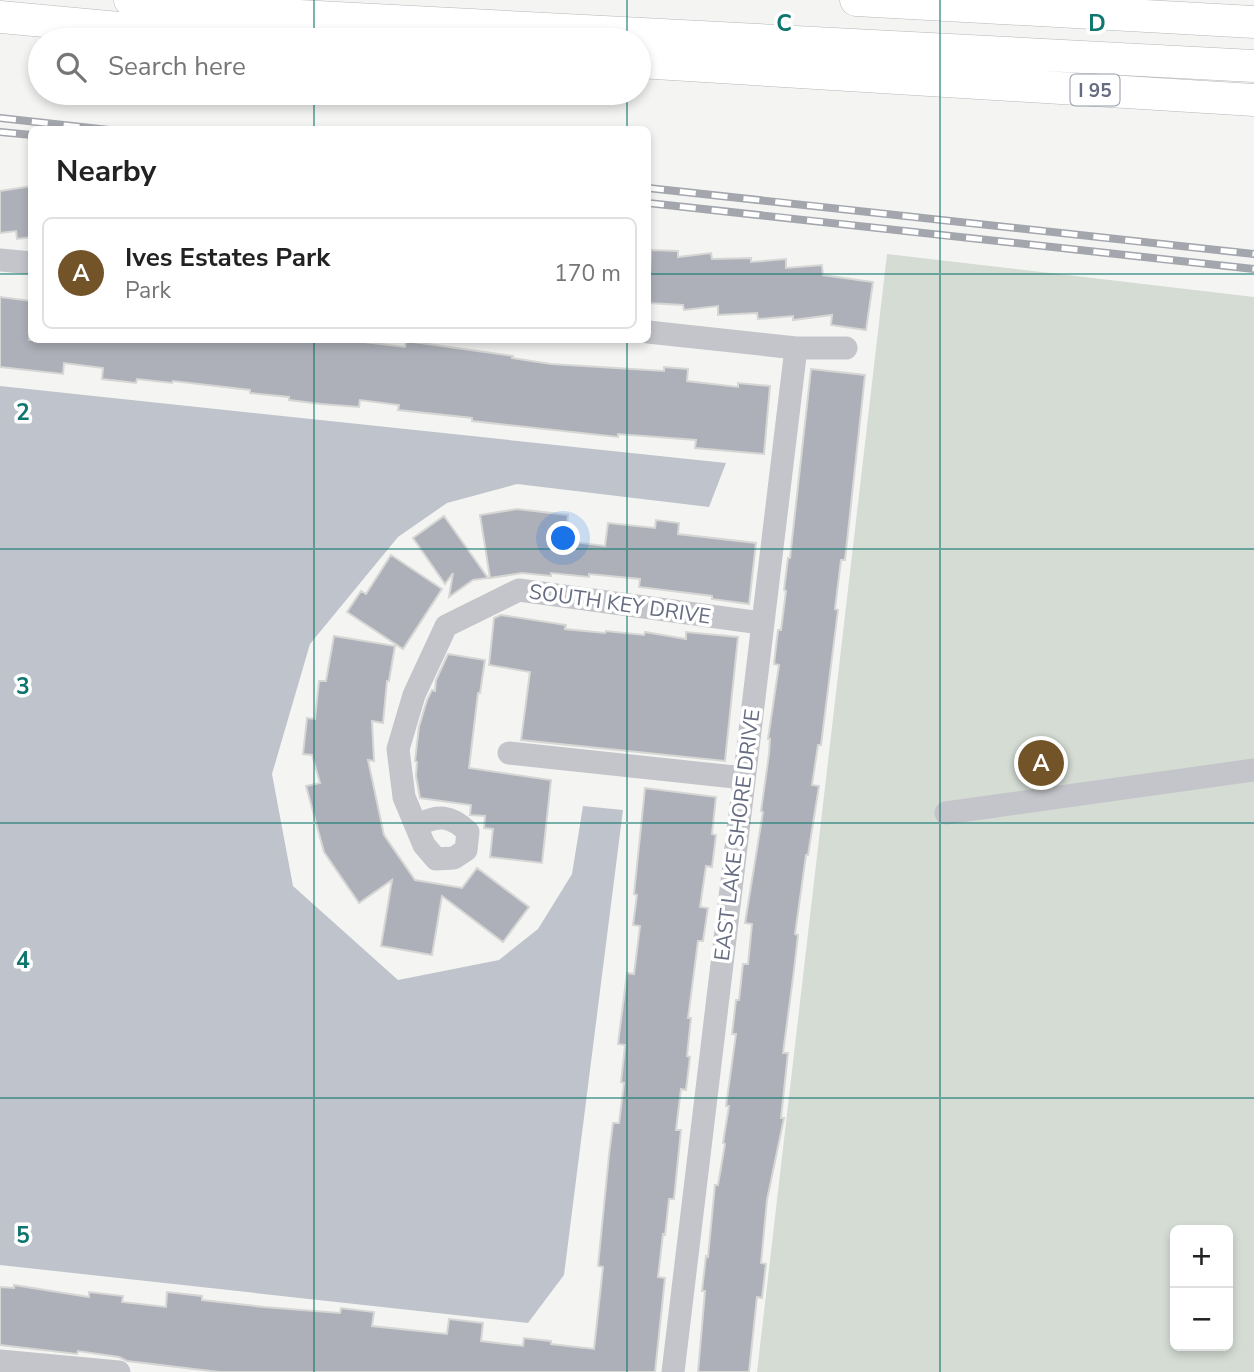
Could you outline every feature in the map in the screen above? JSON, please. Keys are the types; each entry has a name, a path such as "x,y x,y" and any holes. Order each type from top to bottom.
{"highway":[{"path":"130,0 261,14 528,28"},
{"path":"856,0 1254,22"},
{"path":"0,17 119,28"},
{"path":"651,34 1254,66"},
{"name":"I 95","path":"651,63 1254,100"}],"street":[{"path":"0,260 28,263"},
{"path":"651,332 796,348 846,348"},
{"name":"EAST LAKE SHORE DRIVE","path":"673,1372 796,348"},
{"name":"SOUTH KEY DRIVE","path":"415,826 404,797 398,749 414,695 446,626 519,590 761,623"},
{"path":"509,753 744,778"},
{"path":"946,813 1254,770"},
{"path":"0,1360 119,1372"}],"shaded area":[{"path":"887,254 1254,297 1254,1372 757,1372"},
{"path":"0,386 726,463 709,507 517,484 447,503 398,537 310,644 272,774 293,886 398,980 499,960 538,929 572,874 583,806 623,810 564,1275 528,1323 0,1265"}],"building":[{"path":"28,187 28,238 17,239 16,231 0,233 0,191"},
{"path":"651,250 678,251 678,257 711,253 712,259 751,258 751,262 786,259 786,268 822,265 823,275 873,282 866,330 831,325 832,315 793,320 793,316 758,319 757,313 718,315 718,306 684,310 683,305 651,303"},
{"path":"0,297 28,300 28,343 373,343 405,347 406,343 420,343 551,364 664,371 664,367 688,369 687,381 738,387 738,383 770,386 764,454 695,448 696,440 618,434 618,437 472,421 472,418 398,410 399,405 360,400 359,407 321,404 250,393 250,390 173,381 137,379 136,383 102,379 103,368 64,363 63,374 0,367"},
{"path":"811,369 865,375 845,560 841,560 835,609 838,610 821,745 818,745 812,785 819,786 795,934 798,935 783,1053 788,1053 781,1118 784,1118 767,1200 761,1263 766,1264 762,1298 757,1297 749,1372 698,1372 705,1291 702,1291 715,1185 718,1185 725,1144 729,1106 726,1106 736,1034 732,1034 736,1000 739,1000 743,964 748,964 752,924 745,923 763,812 768,739 779,665 774,664 786,591"},
{"path":"517,509 568,515 565,541 605,546 608,523 655,528 656,520 679,523 678,534 756,543 749,604 712,599 712,596 639,587 640,579 551,573 551,576 522,573 490,578 480,515"},
{"path":"444,516 488,578 473,580 449,597 453,573 445,584 413,538"},
{"path":"391,555 442,589 403,649 347,612 361,591 366,594"},
{"path":"501,615 566,625 565,629 605,633 644,635 645,632 686,639 686,632 738,637 725,761 521,740 530,672 489,665 494,618"},
{"path":"334,636 395,646 387,681 383,723 372,721 374,761 368,760 384,835 415,880 462,888 477,868 529,907 503,942 442,896 432,955 381,946 392,880 359,903 324,852 306,786 320,783 312,755 303,754 307,718 315,719 319,681 326,681"},
{"path":"448,654 485,660 469,768 551,780 542,863 490,857 493,829 484,828 485,816 470,815 471,805 420,798 415,761 419,727 427,700 432,690 435,691 436,680"},
{"path":"645,788 716,797 712,834 716,835 712,867 706,866 700,907 708,908 703,941 698,941 688,1018 691,1018 687,1056 690,1057 686,1090 681,1089 676,1130 681,1130 674,1199 669,1199 658,1277 665,1278 655,1372 219,1372 127,1361 119,1357 78,1351 77,1354 0,1345 0,1287 14,1288 14,1285 89,1297 89,1292 123,1296 122,1302 166,1307 167,1292 202,1296 202,1300 264,1307 340,1313 341,1308 374,1312 372,1326 447,1334 449,1319 483,1323 481,1341 523,1346 524,1338 594,1349 603,1267 598,1266 609,1155 613,1123 619,1123 624,1083 621,1082 625,1045 618,1044 627,973 634,974 640,926 633,925 637,895 634,894"}],"railway":[{"path":"0,118 73,126"},
{"path":"0,132 28,135"},
{"path":"651,188 1254,254"},
{"path":"651,203 1254,269"}],"place":[{"name":"Ives Estates Park","path":"1041,763"}]}
